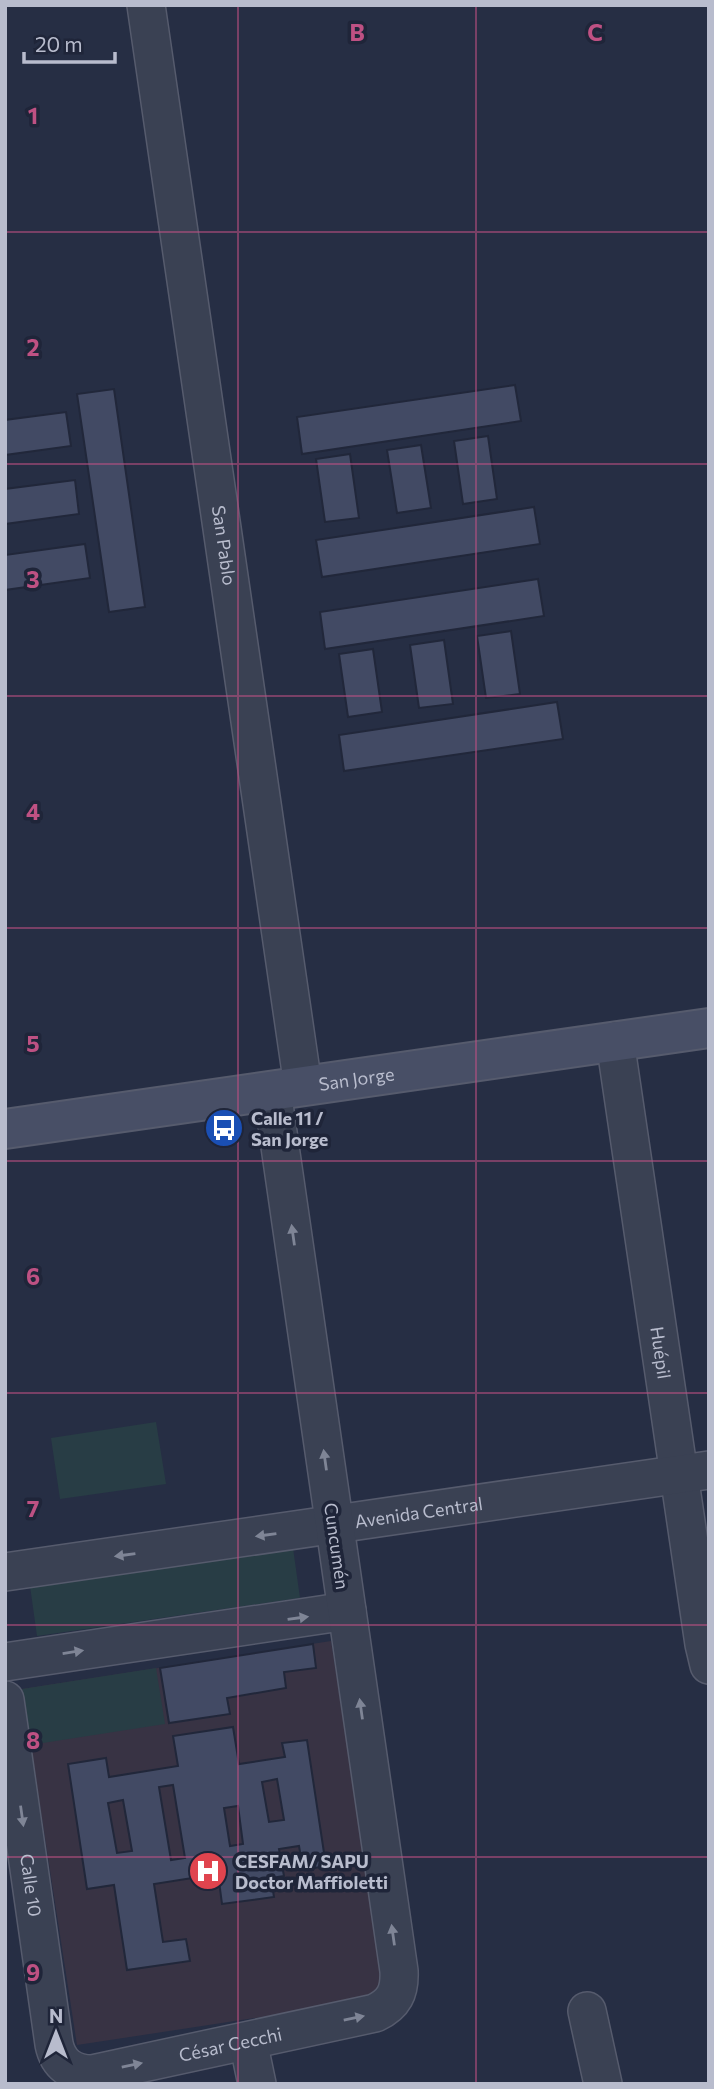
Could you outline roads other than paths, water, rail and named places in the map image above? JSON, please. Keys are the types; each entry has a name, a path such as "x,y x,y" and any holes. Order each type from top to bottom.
{"street":[{"name":"San Pablo","path":"146,5 288,1088"},
{"name":"San Jorge","path":"5,1129 709,1028"},
{"name":"Huépil","path":"615,1041 694,1472 704,1644 709,1665"},
{"name":"Cuncumén","path":"288,1088 334,1525 399,1971 400,1983 393,2001"},
{"name":"Avenida Central","path":"5,1572 694,1472"},
{"path":"5,1662 347,1611"},
{"name":"Calle 10","path":"5,1700 54,2044 66,2066"},
{"name":"César Cecchi","path":"66,2066 83,2074 92,2074 375,2013 385,2009 393,2001"},
{"path":"587,2011 603,2084"},
{"path":"248,2040 257,2084"}],"place":[{"name":"Calle 11 / San Jorge","path":"224,1128"},
{"name":"CESFAM/ SAPU Doctor Maffioletti","path":"208,1871"}]}
